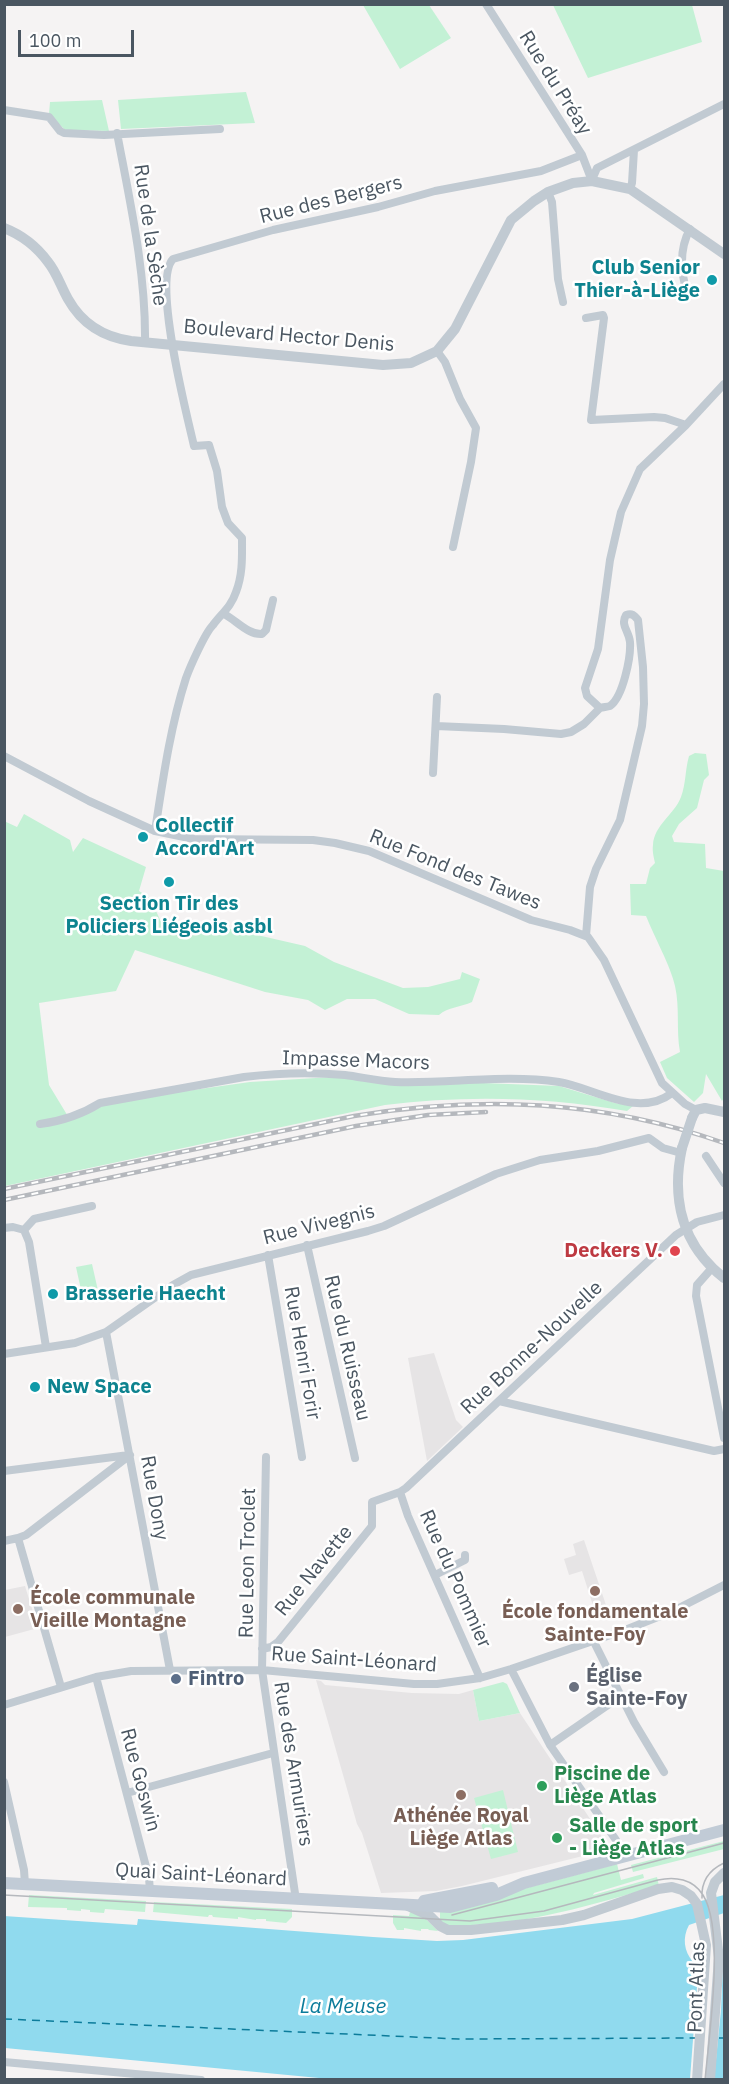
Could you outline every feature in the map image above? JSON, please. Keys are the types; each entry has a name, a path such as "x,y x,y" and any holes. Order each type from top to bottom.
{"main road":[{"name":"Quai Saint-Léonard","path":"4,1883 438,1907 463,1905 512,1888 622,1856 724,1830"},
{"name":"Quai Saint-Léonard","path":"402,1906 402,1903 495,1888 512,1888"}],"street":[{"name":"Rue du Préay","path":"486,4 582,155 591,181"},
{"path":"591,181 597,168 724,104"},
{"path":"4,110 45,116 64,133 104,135 220,129"},
{"name":"Rue de la Sèche","path":"117,134 145,307 145,342"},
{"path":"630,189 634,150"},
{"name":"Rue des Bergers","path":"171,344 166,278 168,264 172,259 273,230 378,207 435,190 541,171 582,155"},
{"name":"Boulevard Hector Denis","path":"4,228 26,240 47,260 73,307 93,328 120,340 383,365 411,363 437,351 455,329 511,220 548,192 573,183 591,181 630,189 724,254"},
{"path":"548,192 552,202 558,279 563,302"},
{"path":"687,293 682,277 682,252 690,230"},
{"path":"585,318 603,315 604,318 591,420 654,417 686,425"},
{"path":"155,831 169,738 187,676 212,626 224,614 236,593 241,574 242,538 228,523 222,507 217,471 209,445 194,446 171,344"},
{"path":"437,351 445,362 460,399 476,428 453,547"},
{"path":"600,708 587,696 585,688 598,649 610,560 621,512 640,469 724,384"},
{"path":"224,614 236,620 253,634 262,634 266,630 273,600"},
{"path":"436,726 561,734 571,732 584,724 600,708 609,706 619,693 630,654 630,639 623,625 623,619 626,615 633,615 638,620 644,704 642,726 620,820 596,869 590,887 586,936 604,960 662,1083 694,1114"},
{"path":"433,773 437,697"},
{"name":"Rue Fond des Tawes","path":"4,756 89,801 155,831 194,838 313,840 369,851 517,915 586,936"},
{"name":"Impasse Macors","path":"40,1124 59,1122 88,1111 100,1103 266,1075 341,1075 393,1082 496,1079 560,1083 615,1100 636,1103 658,1102 672,1093"},
{"path":"724,1112 705,1108 694,1114 681,1151 677,1180 678,1194 692,1242 712,1268 724,1278"},
{"name":"Rue Vivegnis","path":"4,1354 75,1343 106,1332 172,1285 191,1275 384,1226 496,1174 540,1160 649,1138 663,1148 681,1151"},
{"path":"706,1156 724,1183"},
{"path":"24,1230 34,1219 92,1206"},
{"path":"686,1227 724,1215"},
{"path":"4,1228 13,1227 24,1230"},
{"name":"Rue Bonne-Nouvelle","path":"400,1492 686,1227"},
{"path":"24,1230 29,1242 46,1347"},
{"name":"Rue du Ruisseau","path":"307,1245 355,1458"},
{"name":"Rue Henri Forir","path":"268,1255 302,1457"},
{"path":"712,1268 697,1285 696,1296 724,1438"},
{"name":"Rue Dony","path":"106,1332 170,1670"},
{"path":"499,1401 714,1451 724,1449"},
{"path":"4,1471 129,1455"},
{"path":"4,1541 26,1535 129,1455"},
{"name":"Rue Leon Troclet","path":"262,1670 266,1457"},
{"name":"Rue Navette","path":"262,1649 278,1642 372,1526 372,1502 400,1492"},
{"name":"Rue du Pommier","path":"400,1492 480,1678"},
{"path":"18,1538 61,1687"},
{"path":"435,1575 465,1560 465,1555"},
{"name":"Rue Saint-Léonard","path":"4,1705 96,1677 131,1671 262,1670 402,1684 437,1684 480,1678 594,1642 673,1611 724,1585"},
{"path":"594,1642 634,1722 664,1772"},
{"path":"511,1669 550,1745 616,1840 622,1856"},
{"name":"Rue des Armuriers","path":"262,1670 296,1900"},
{"name":"Rue Goswin","path":"96,1677 149,1878 150,1891"},
{"path":"550,1745 621,1696"},
{"path":"127,1793 273,1753"},
{"path":"4,1782 24,1870 25,1884"},
{"name":"Pont Atlas","path":"710,2079 721,1938 711,1896 715,1882 724,1873"},
{"name":"Quai Saint-Léonard","path":"402,1906 430,1916 448,1930 471,1930 553,1922 585,1915 666,1887 682,1890 695,1900"},
{"path":"435,1922 438,1907 442,1903 464,1894"},
{"name":"Pont Atlas","path":"695,1900 703,1925 706,1957 697,2079"},
{"path":"4,2062 201,2079"}],"shaded area":[{"path":"434,1353 456,1420 463,1427 427,1461 408,1358"},
{"name":"École fondamentale Sainte-Foy","path":"584,1540 607,1608 595,1612 582,1571 569,1575 564,1559 576,1555 573,1544"},
{"name":"École communale Vieille Montagne","path":"25,1586 38,1628 5,1637 5,1590"},
{"name":"Athénée Royal Liège Atlas","path":"316,1680 325,1685 412,1693 459,1694 473,1690 479,1721 520,1713 606,1843 603,1851 436,1891 381,1893 357,1824"}],"green space":[{"path":"363,5 429,5 451,38 400,69"},
{"path":"553,5 692,5 702,42 588,78"},
{"path":"246,92 255,123 121,129 118,100"},
{"path":"102,100 109,131 65,130 49,114 50,102"},
{"path":"695,753 706,754 709,775 704,780 697,808 679,824 672,836 674,842 705,844 706,868 724,871 724,1098 722,1101 706,1074 703,1093 694,1102 667,1078 660,1062 680,1052 675,986 646,916 631,915 630,884 646,884 650,868 655,863 654,838 681,797 689,756"},
{"path":"24,814 70,840 73,852 83,838 146,867 139,891 150,898 162,924 186,938 203,929 218,926 305,946 334,962 403,988 428,987 460,979 462,972 480,979 472,1002 446,1010 439,1015 409,1014 375,999 347,999 325,1010 308,1000 265,992 135,950 116,991 39,1003 49,1085 69,1118 100,1103 250,1082 332,1077 559,1086 615,1103 633,1106 627,1111 597,1106 506,1099 446,1100 385,1105 5,1186 4,821 17,827"},
{"path":"92,1264 99,1295 83,1299 76,1267"},
{"path":"503,1682 507,1684 520,1713 479,1721 473,1690"},
{"path":"503,1790 518,1852 491,1859 474,1798"},
{"path":"724,1841 724,1849 633,1872 631,1865"},
{"path":"617,1864 621,1880 643,1874 644,1878 593,1895 657,1877 659,1886 528,1919 474,1925 446,1925 440,1920 440,1911"},
{"path":"29,1895 146,1901 145,1912 105,1909 104,1913 81,1909 81,1911 67,1910 67,1908 28,1907"},
{"path":"154,1902 292,1909 292,1917 286,1923 266,1921 266,1919 153,1912"},
{"path":"410,1912 424,1917 438,1931 404,1928 404,1930 397,1930 393,1923 393,1915 409,1916"}],"water":[{"name":"La Meuse","path":"724,1895 724,1913 689,1925 685,1940 686,1949 693,1962 724,1965 724,2079 340,2080 5,2048 4,1916 137,1925 138,1919 437,1941 463,1940 632,1919"}],"pier":[{"path":"699,1960 723,1962 714,2079 690,2079"}],"ferry route":[{"path":"4,2019 459,2039 696,2038"},
{"path":"719,2038 724,2038"}],"tram line":[{"path":"452,1915 724,1843"},
{"path":"702,1898 703,1886 707,1877 724,1863"},
{"path":"4,1895 470,1921 544,1911 658,1880 671,1878 683,1880 694,1885 703,1895 710,1911 713,1932 714,1984 705,2080"}],"railway":[{"path":"4,1189 354,1116 449,1105 495,1104 587,1110 633,1118 724,1143"},
{"path":"4,1200 356,1126 428,1115 486,1112"}],"place":[{"name":"Club Senior Thier-à-Liège","path":"712,280"},
{"name":"Collectif Accord'Art","path":"143,837"},
{"name":"Section Tir des Policiers Liégeois asbl","path":"169,882"},
{"name":"Deckers V.","path":"675,1251"},
{"name":"Brasserie Haecht","path":"53,1294"},
{"name":"New Space","path":"35,1387"},
{"name":"École fondamentale Sainte-Foy","path":"595,1591"},
{"name":"École communale Vieille Montagne","path":"18,1609"},
{"name":"Fintro","path":"176,1679"},
{"name":"Église Sainte-Foy","path":"574,1687"},
{"name":"Piscine de Liège Atlas","path":"542,1786"},
{"name":"Athénée Royal Liège Atlas","path":"461,1795"},
{"name":"Salle de sport - Liège Atlas","path":"557,1838"}]}
